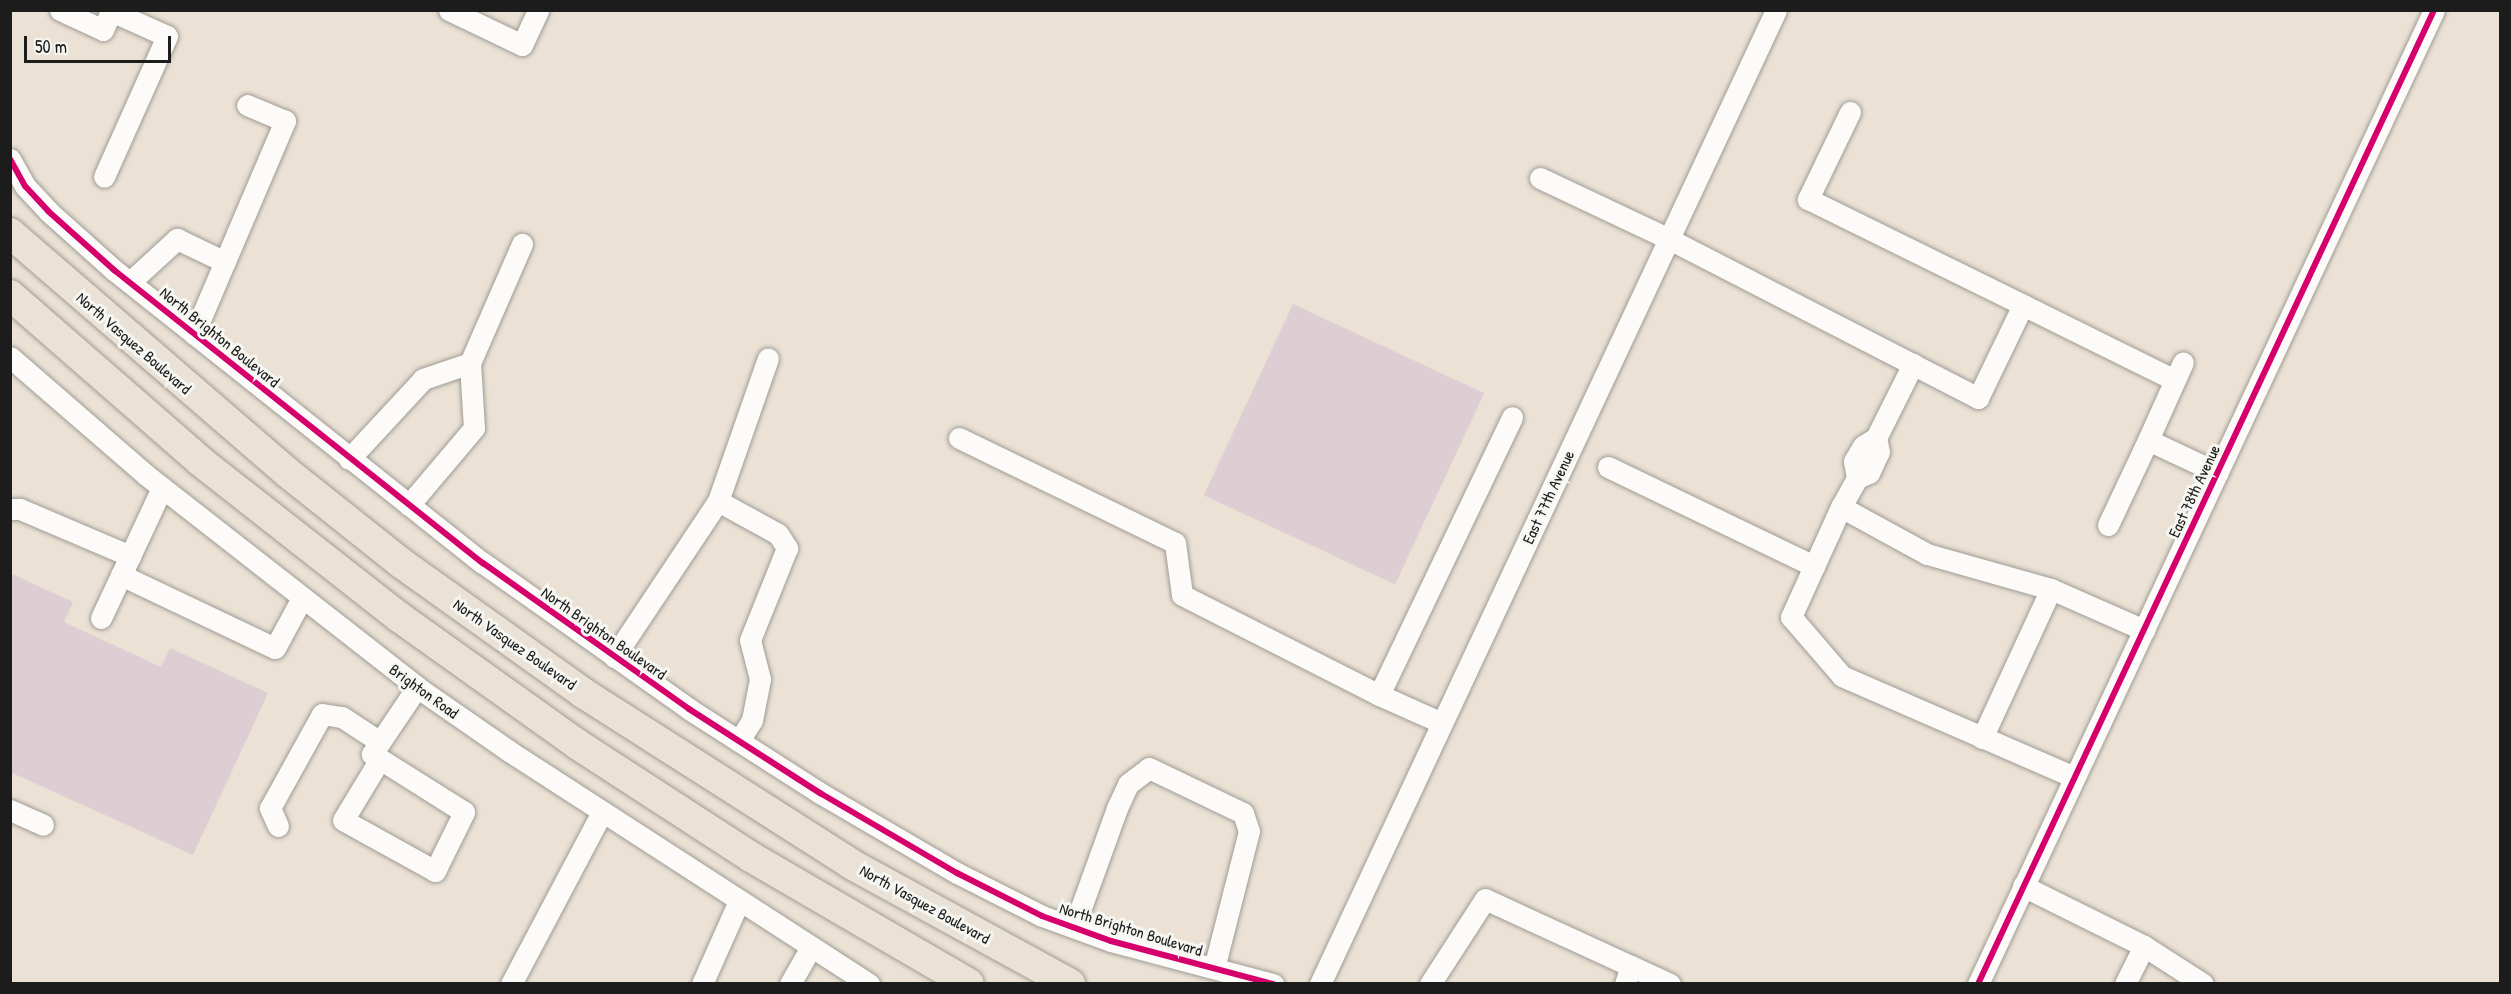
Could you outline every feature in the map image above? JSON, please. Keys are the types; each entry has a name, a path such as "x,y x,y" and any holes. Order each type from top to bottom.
{"highway":[{"name":"North Vasquez Boulevard","path":"10,233 288,473 401,563 584,693 851,864 1070,984"},
{"path":"10,295 200,461 399,617 577,744 752,857 969,984"}],"street":[{"path":"60,10 103,30 111,11 167,36 104,177"},
{"path":"449,10 522,45 538,10"},
{"name":"East 77th Avenue","path":"1320,984 1776,10"},
{"name":"East 78th Avenue","path":"1978,984 2434,10"},
{"path":"194,334 285,122 247,105"},
{"path":"1851,112 1808,199 2023,305 2179,371 2109,525"},
{"name":"North Brighton Boulevard","path":"10,159 25,186 48,211 130,282 349,459 614,657 739,741 957,873 1042,916 1274,984"},
{"path":"1540,178 1669,239 1978,398 2023,305"},
{"path":"130,282 177,239 225,262"},
{"path":"409,505 474,428 470,363 522,244"},
{"name":"Brighton Road","path":"10,357 162,488 417,687 602,812 869,984"},
{"path":"614,657 718,501 768,358"},
{"path":"349,459 423,380 470,363"},
{"path":"1913,364 1876,438 1863,446 1854,461 1857,478 1841,507 1791,617 1842,676 2074,777"},
{"path":"1379,695 1512,417"},
{"path":"959,438 1175,543 1182,595 1379,695 1442,723"},
{"path":"2148,440 2218,472"},
{"path":"1608,467 1814,566"},
{"path":"101,618 162,488"},
{"path":"718,501 778,534 787,548 750,640 760,679 752,720 739,741"},
{"path":"1841,507 1927,554 2051,589 2144,630"},
{"path":"10,509 20,509 130,556"},
{"path":"121,575 275,648 302,598"},
{"path":"1982,738 2051,589"},
{"path":"278,826 270,808 322,714 342,717 380,750 464,812 435,871 344,820 380,750 417,687"},
{"path":"1074,927 1117,808 1128,784 1149,768 1243,813 1249,831 1214,968"},
{"path":"10,810 43,825"},
{"path":"511,984 602,812"},
{"path":"2023,886 2144,945 2203,984"},
{"path":"1430,984 1485,899 1628,975 1670,984"},
{"path":"709,981 740,901"},
{"path":"2125,984 2144,945"},
{"path":"790,984 811,947"}],"building":[{"path":"1293,304 1484,393 1395,584 1204,495"},
{"path":"10,573 73,602 64,622 161,667 170,648 268,693 193,855 10,772"}],"cycle path":[{"path":"1978,984 2434,10"},
{"path":"10,159 25,186 48,211 114,270 483,563 689,709 820,793 957,873 1042,916 1111,941 1273,984"}]}
